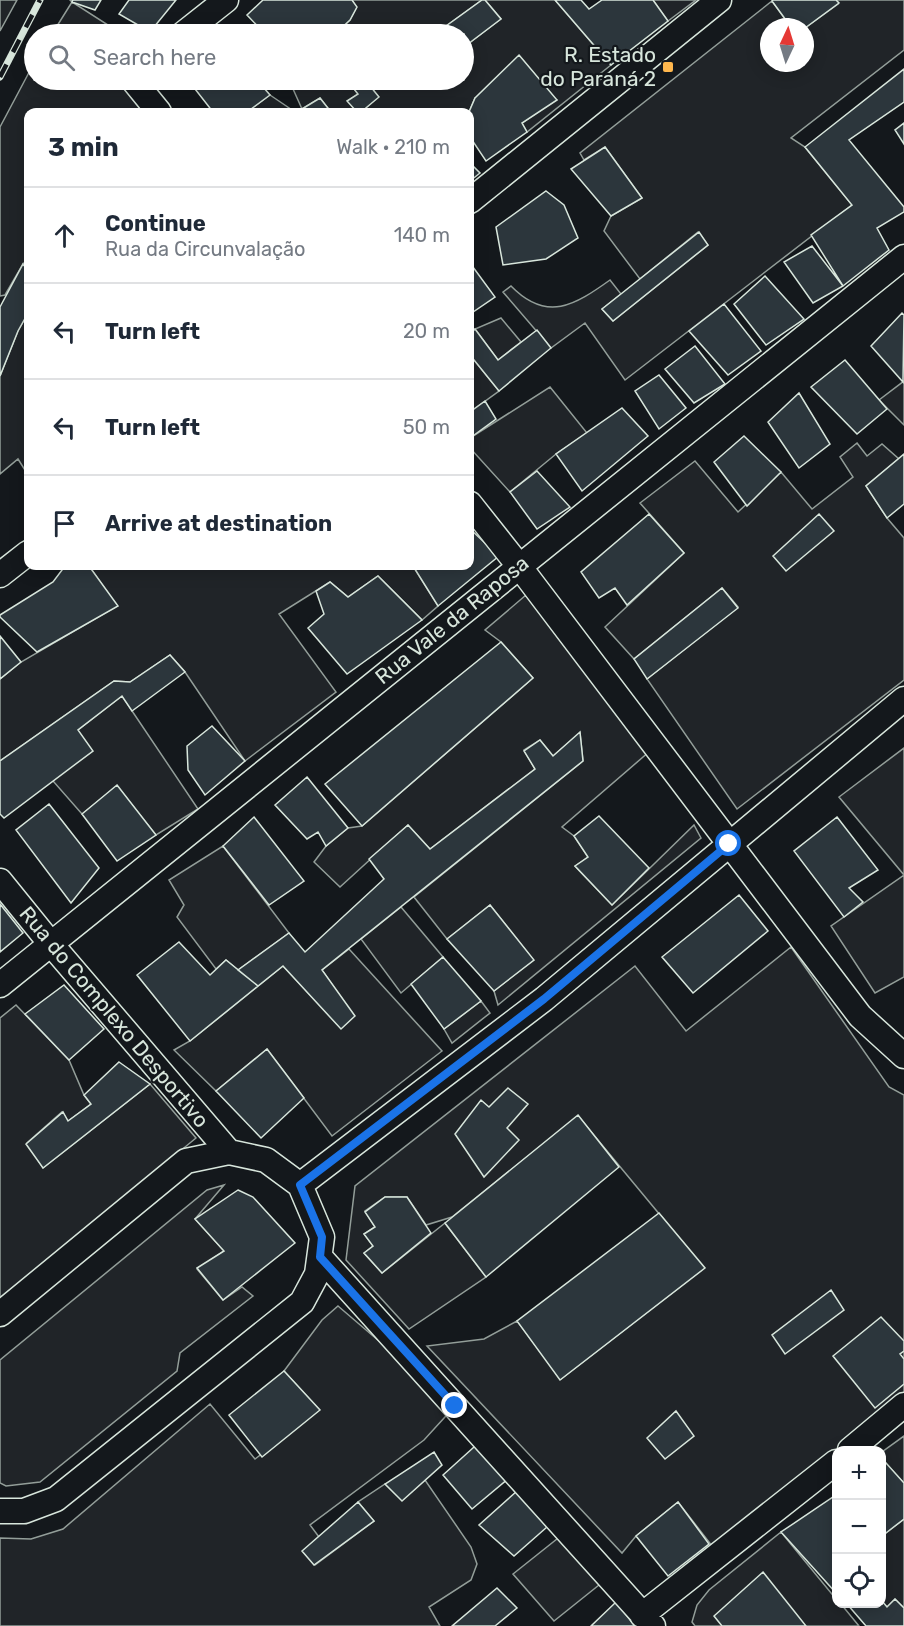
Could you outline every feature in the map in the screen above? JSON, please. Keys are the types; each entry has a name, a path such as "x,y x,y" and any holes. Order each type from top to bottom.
{"street":[{"path":"196,24 226,0"},
{"path":"474,198 719,0"},
{"path":"141,90 156,108"},
{"name":"Rua Vale da Raposa","path":"0,985 904,257"},
{"path":"474,509 860,1016 904,1056"},
{"path":"0,575 24,556"},
{"path":"300,1185 544,999 904,699"},
{"name":"Rua do Complexo Desportivo","path":"0,881 229,1152"},
{"path":"0,1314 186,1161 229,1152 266,1160 300,1185 322,1237 317,1274 302,1302 56,1500 24,1511 0,1511"},
{"path":"320,1257 648,1620 832,1466"},
{"path":"855,1446 904,1405"}],"shaded area":[{"path":"0,0 17,0 0,31"},
{"path":"352,0 482,0 449,24 346,24 356,8"},
{"path":"485,0 555,0 611,65 527,132 522,123 556,100 475,98 471,108 366,108 378,97 373,90 474,90 474,39 501,19"},
{"path":"653,0 696,0 668,21"},
{"path":"836,0 904,0 904,50 791,138 805,147 852,205 625,380 585,323 551,348 503,292 511,286 524,297 549,307 573,303 610,280 621,294 602,309 613,321 708,245 698,232 640,279 604,231 611,216 642,198 605,147 584,160 580,153 772,1 784,18 760,18 760,72 814,72 814,21 838,4"},
{"path":"72,2 106,24 58,24"},
{"path":"24,82 24,90 131,90 143,108 24,108 24,263 5,295 0,296 0,127"},
{"path":"293,90 355,90 358,94 348,101 354,108 328,108 320,98 302,108"},
{"path":"270,95 289,108 252,108"},
{"path":"501,318 521,342 498,360 475,329"},
{"path":"24,320 24,469 18,459 0,474 0,376"},
{"path":"474,360 499,391 474,409"},
{"path":"904,381 904,425 879,400"},
{"path":"550,387 587,433 556,454 510,492 474,452 474,435"},
{"path":"857,443 867,456 882,444 899,459 866,486 887,518 904,538 904,680 737,809 647,679 738,607 722,588 634,659 605,627 684,553 640,503 695,461 738,512 781,472 812,509 853,477 840,457"},
{"path":"92,570 416,570 438,606 422,620 378,576 348,597 330,582 279,614 336,692 245,761 185,672 170,655 130,682 114,681 0,761 0,679 21,662 117,606"},
{"path":"526,595 650,751 562,827 574,836 588,857 575,866 612,905 694,825 701,838 498,1005 494,991 533,960 490,905 447,939 414,897 583,761 580,733 553,756 540,740 524,750 535,769 430,849 408,825 340,887 314,862 326,846 348,828 362,826 533,678 501,642 485,630"},
{"path":"122,696 198,809 156,835 117,786 82,814 53,781 78,730"},
{"path":"904,748 904,875 839,797"},
{"path":"223,846 289,933 238,970 226,960 216,969 177,917 184,905 169,880"},
{"path":"904,875 904,977 875,993 831,926"},
{"path":"401,907 443,957 401,993 361,939"},
{"path":"791,947 889,1087 904,1095 904,1401 849,1446 832,1446 832,1454 719,1555 678,1502 636,1536 622,1553 427,1346 484,1339 517,1321 561,1379 704,1268 578,1116 452,1217 426,1225 407,1197 385,1197 365,1211 375,1227 364,1234 373,1246 364,1253 382,1273 445,1223 486,1277 409,1329 346,1260 355,1186 635,966 686,1031"},
{"path":"349,949 442,1051 332,1136 267,1049 216,1091 174,1050 190,1041 283,966 341,1028 354,1016 322,970"},
{"path":"481,1001 490,1013 452,1043 444,1029"},
{"path":"16,1005 69,1060 84,1095 91,1104 68,1121 62,1112 27,1143 43,1168 150,1084 196,1138 0,1299 0,1018"},
{"path":"224,1185 195,1219 224,1251 197,1269 223,1300 242,1287 253,1296 180,1353 177,1371 40,1482 6,1486 0,1483 0,1360 207,1190"},
{"path":"338,1306 455,1406 424,1440 310,1525 319,1537 303,1551 315,1565 374,1521 358,1502 385,1484 425,1480 471,1547 477,1564 471,1580 429,1607 440,1626 0,1626 0,1538 31,1539 63,1529 210,1404 255,1459 319,1410 284,1371 322,1320"},
{"path":"904,1436 904,1483 886,1463 886,1449"},
{"path":"904,1519 904,1608 895,1599 886,1606 886,1533"},
{"path":"567,1531 609,1577 554,1621 513,1574"},
{"path":"781,1532 832,1594 832,1608 844,1608 859,1626 695,1626 692,1622 697,1605 709,1590"}],"building":[{"path":"73,0 101,0 95,10 72,2"},
{"path":"129,0 176,0 156,24 136,24 119,14"},
{"path":"263,0 352,0 357,7 346,24 256,24 247,15"},
{"path":"482,0 485,0 501,19 474,39 474,24 449,24"},
{"path":"555,0 581,0 589,9 602,0 653,0 668,21 611,65"},
{"path":"836,0 839,3 814,21 814,18 784,18 772,1"},
{"path":"519,55 557,100 522,123 527,132 486,161 474,143 474,108 471,108 475,98"},
{"path":"904,69 904,102 849,140 904,207 904,212 877,228 889,250 843,286 811,235 852,205 805,147"},
{"path":"196,90 266,90 270,95 252,108 210,108"},
{"path":"355,90 373,90 379,97 366,108 353,108 347,101 358,94"},
{"path":"320,98 328,108 304,108"},
{"path":"904,123 904,144 895,130"},
{"path":"605,147 642,198 611,216 571,169"},
{"path":"474,167 480,173 474,178"},
{"path":"546,191 564,205 578,238 546,259 503,265 496,227"},
{"path":"699,232 708,245 613,321 602,309"},
{"path":"812,246 843,286 813,303 784,262"},
{"path":"23,264 24,320 0,376 0,307"},
{"path":"474,268 495,297 474,311"},
{"path":"765,276 804,319 766,345 734,304"},
{"path":"724,304 761,351 728,375 689,331"},
{"path":"902,313 904,315 903,382 871,346"},
{"path":"474,330 498,360 537,330 551,348 499,391 474,360"},
{"path":"695,346 725,384 694,403 665,369"},
{"path":"845,360 887,409 857,434 811,387"},
{"path":"659,375 686,408 659,429 635,391"},
{"path":"799,393 830,444 799,468 768,422"},
{"path":"485,401 496,419 474,435 474,409"},
{"path":"622,408 648,436 582,491 556,454"},
{"path":"744,436 781,472 747,506 714,462"},
{"path":"904,454 904,504 887,518 866,486"},
{"path":"537,471 570,507 537,529 510,492"},
{"path":"649,514 684,553 627,605 615,588 599,598 581,572"},
{"path":"819,514 834,531 786,571 773,556"},
{"path":"474,533 499,556 438,606 416,570 474,570"},
{"path":"62,570 92,570 118,606 37,652 0,615 53,582"},
{"path":"378,576 422,620 347,674 308,628 324,614 316,591 330,582 348,597"},
{"path":"722,588 738,608 647,679 634,659"},
{"path":"0,636 21,662 0,679"},
{"path":"501,642 533,678 362,826 325,784"},
{"path":"170,655 185,672 132,711 122,696 78,730 93,751 4,818 0,814 0,761 114,681 130,682"},
{"path":"212,726 245,761 205,795 188,770 187,746"},
{"path":"580,732 583,761 322,970 355,1016 341,1029 283,966 258,986 238,970 289,933 305,952 384,879 369,859 408,825 430,849 535,769 524,751 540,740 553,756"},
{"path":"307,777 348,828 326,846 318,832 307,839 275,805"},
{"path":"117,785 156,835 117,861 82,814"},
{"path":"49,804 99,868 71,903 16,830"},
{"path":"599,816 649,868 612,905 575,866 588,857 574,836"},
{"path":"254,817 304,881 269,905 223,846"},
{"path":"837,817 878,870 849,888 863,902 844,917 794,851"},
{"path":"739,895 768,931 693,993 662,957"},
{"path":"0,904 23,933 0,952"},
{"path":"490,905 534,960 494,991 447,939"},
{"path":"179,942 210,975 226,960 258,986 190,1041 137,975"},
{"path":"443,957 481,1001 444,1029 411,984"},
{"path":"64,985 104,1029 69,1060 25,1014"},
{"path":"267,1049 304,1098 261,1138 216,1091"},
{"path":"119,1062 150,1084 43,1168 26,1144 63,1112 68,1121 91,1104 84,1095"},
{"path":"508,1088 528,1104 507,1128 519,1140 484,1177 455,1134 481,1100 489,1107"},
{"path":"578,1115 619,1167 486,1277 445,1223"},
{"path":"238,1190 253,1197 295,1243 223,1300 197,1268 224,1251 195,1219"},
{"path":"385,1197 407,1197 431,1233 382,1273 364,1253 373,1246 364,1234 375,1227 365,1212"},
{"path":"659,1213 705,1268 560,1380 517,1321"},
{"path":"831,1290 844,1310 785,1354 772,1335"},
{"path":"881,1317 904,1341 904,1351 900,1354 904,1359 904,1384 875,1408 833,1356"},
{"path":"284,1371 320,1410 262,1457 229,1415"},
{"path":"676,1411 694,1436 665,1459 647,1438"},
{"path":"484,1438 515,1473 472,1509 443,1475"},
{"path":"434,1452 442,1465 402,1501 385,1484"},
{"path":"886,1463 904,1483 904,1519 886,1533"},
{"path":"517,1491 547,1527 514,1556 479,1525"},
{"path":"832,1498 832,1589 781,1532"},
{"path":"358,1502 374,1521 314,1565 302,1551"},
{"path":"678,1502 709,1544 668,1576 636,1536"},
{"path":"763,1572 806,1626 722,1626 714,1616"},
{"path":"497,1588 517,1608 495,1626 452,1626"},
{"path":"895,1599 904,1608 904,1626 866,1626 850,1608 886,1608 886,1606"},
{"path":"616,1602 635,1626 591,1626"}],"railway":[{"path":"28,24 40,0"},
{"path":"0,77 24,31"}],"place":[{"name":"R. Estado do Paraná 2","path":"668,67"}],"route":[{"path":"455,1406 320,1257 322,1237 300,1185 544,999 729,844"}]}
